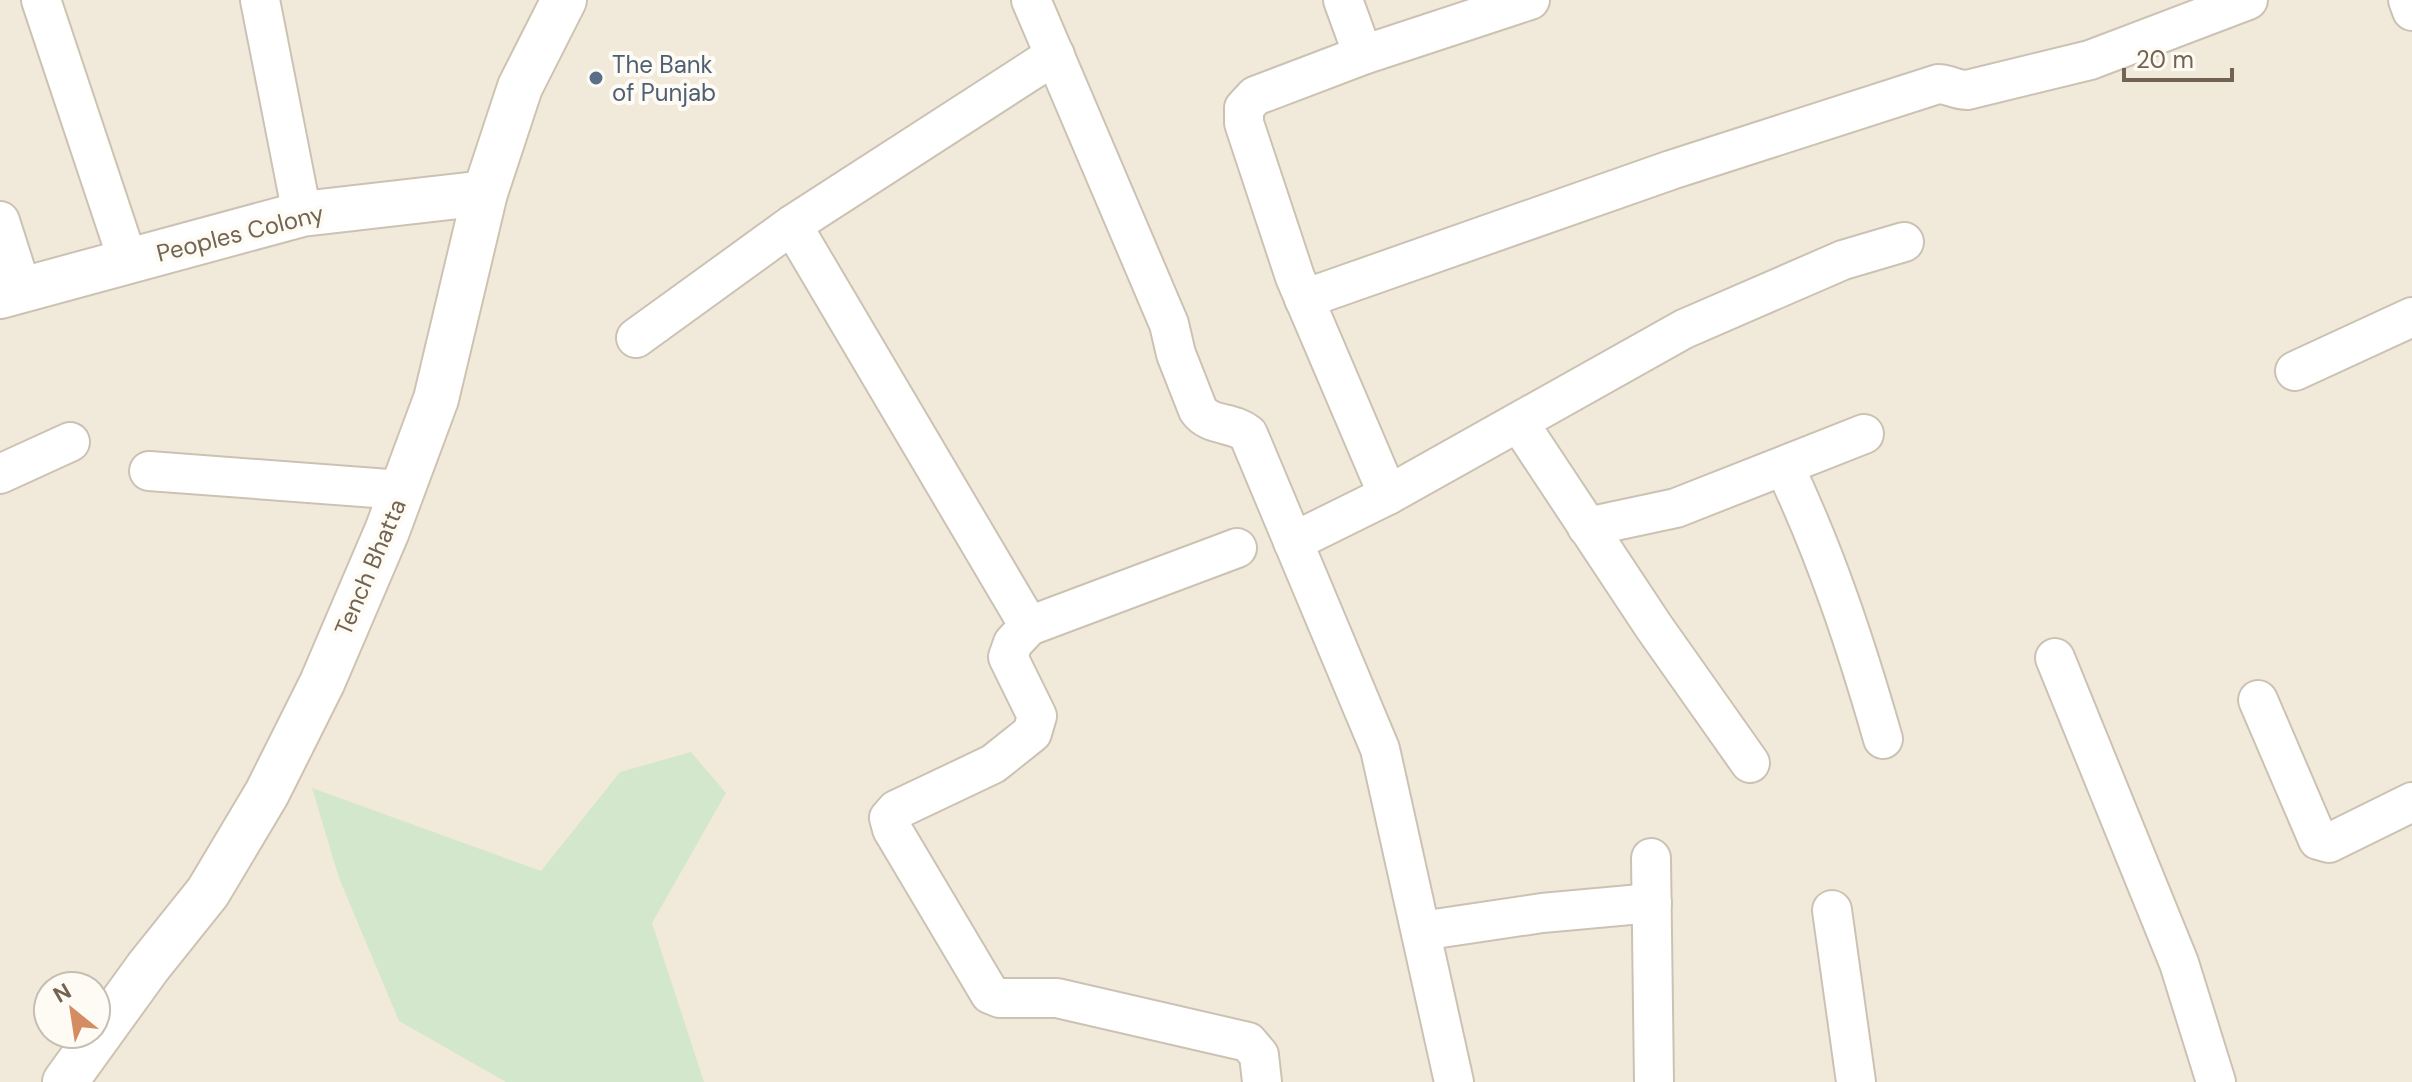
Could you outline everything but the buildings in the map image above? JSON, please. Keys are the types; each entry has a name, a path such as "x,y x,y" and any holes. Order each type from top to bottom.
{"main road":[{"name":"Tench Bhatta","path":"65,1082 148,967 208,892 267,793 322,683 436,399 485,193 520,87 564,0"},
{"name":"Peoples Colony","path":"11,293 302,214 485,193"}],"street":[{"path":"41,0 128,261"},
{"path":"260,0 302,214"},
{"path":"1031,0 1169,324 1176,354 1198,410 1203,417 1234,426 1248,434 1380,749 1454,1082"},
{"path":"1343,0 1363,55"},
{"path":"1388,495 1304,299 1244,123 1244,108 1255,96 1363,55 1530,0"},
{"path":"1304,299 1657,175 1938,84 1955,90 1967,90 2090,60 2248,0"},
{"path":"636,338 792,225 1055,55"},
{"path":"0,221 11,293"},
{"path":"792,225 1029,626"},
{"path":"1293,542 1388,495 1684,329 1843,260 1904,242"},
{"path":"2295,371 2412,317"},
{"path":"1519,423 1750,763"},
{"path":"1587,527 1676,508 1864,434"},
{"path":"0,474 70,442"},
{"path":"1784,466 1812,523 1855,641 1883,739"},
{"path":"149,471 402,490"},
{"path":"1237,548 1029,626 1013,643 1008,657 1037,716 1032,733 993,764 896,810 889,818 892,829 990,994 1000,998 1057,998 1248,1042 1259,1055 1262,1082"},
{"path":"2055,658 2179,963 2216,1082"},
{"path":"2258,700 2318,840 2329,843 2412,802"},
{"path":"1651,858 1654,1082"},
{"path":"1421,931 1542,913 1652,903"},
{"path":"1832,910 1856,1082"}],"shaded area":[{"path":"0,0 2412,0 2412,1082 0,1082"}],"green space":[{"path":"691,752 726,793 652,923 704,1082 506,1082 399,1021 339,878 312,788 541,871 620,772"}],"place":[{"name":"The Bank of Punjab","path":"596,78"}]}
